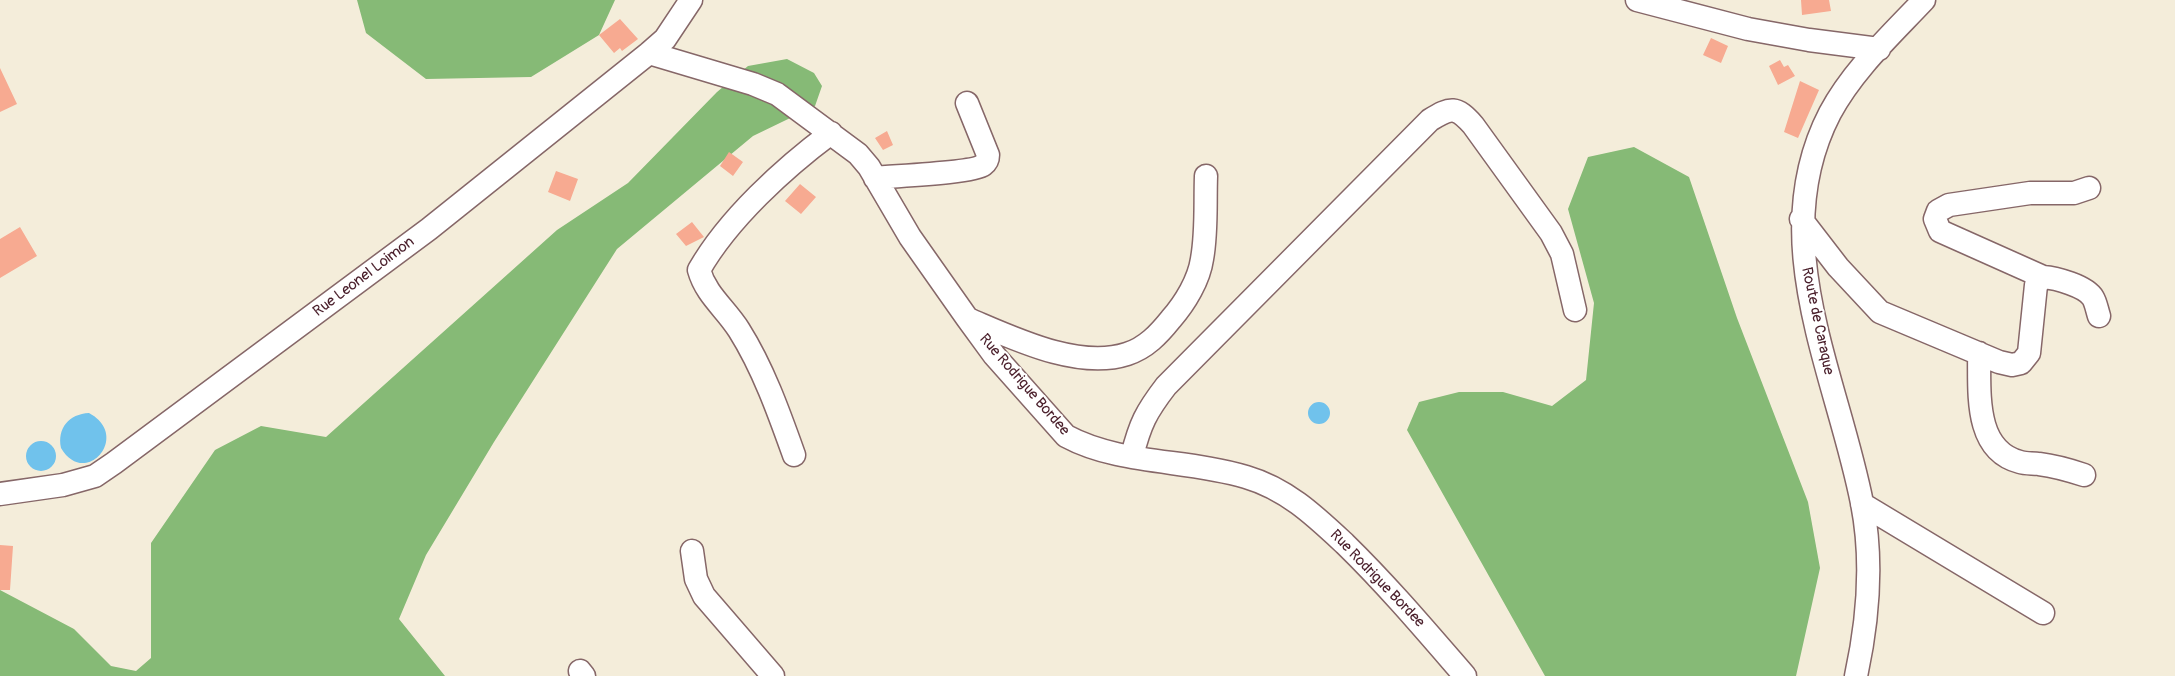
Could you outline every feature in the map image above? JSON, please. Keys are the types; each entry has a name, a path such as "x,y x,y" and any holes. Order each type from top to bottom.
{"street":[{"name":"Rue Leonel Loimon","path":"0,494 70,483 95,476 114,463 429,229 649,54 665,39 691,0"},
{"path":"1637,0 1748,29 1809,40 1879,49"},
{"name":"Route de Caraque","path":"1856,676 1863,645 1866,609 1867,571 1862,504 1814,319 1802,247 1802,219 1815,148 1830,113 1844,90 1924,0"},
{"name":"Rue Rodrigue Bordee","path":"649,54 764,88 777,94 858,154 875,178 910,237 994,355 1066,436 1080,443 1132,456 1232,473 1267,484 1287,494 1307,508 1374,572 1465,676"},
{"path":"875,178 945,172 982,166 988,161 988,155 967,103"},
{"path":"1132,456 1139,427 1146,411 1166,386 1430,120 1447,110 1455,110 1464,115 1473,125 1551,234 1562,254 1575,310"},
{"path":"794,455 778,410 738,328 708,292 698,270 720,236 801,156 831,133"},
{"path":"967,318 1031,345 1095,358 1129,354 1150,342 1180,309 1198,275 1203,246 1206,176"},
{"path":"2089,188 2074,193 2030,193 1949,205 1938,211 1935,219 1940,231 2043,278 2056,278 2088,292 2093,298 2099,316"},
{"path":"1802,219 1838,267 1880,312 2012,365 2021,363 2028,353 2036,285 2043,278"},
{"path":"1979,352 1980,411 1987,433 1995,447 2020,462 2059,467 2084,476"},
{"path":"1862,504 2043,613"},
{"path":"692,551 696,579 704,596 773,676"}],"green space":[{"path":"357,0 615,0 599,35 531,77 426,79 366,33"},
{"path":"787,59 814,73 822,86 815,106 753,136 617,249 494,442 426,555 399,619 445,676 0,676 0,590 74,629 111,666 136,671 151,658 151,543 215,450 261,426 326,437 557,230 628,183 717,92 748,66"},
{"path":"1634,147 1689,177 1737,318 1808,502 1820,568 1796,676 1545,676 1407,430 1419,402 1459,392 1503,392 1552,406 1586,380 1594,303 1568,209 1588,157"}],"water":[{"path":"1319,402 1327,405 1330,413 1327,421 1319,424 1311,421 1308,413 1311,405"},
{"path":"89,413 101,423 106,434 105,445 100,454 92,461 82,463 71,459 61,448 60,441 63,428 70,419"},
{"path":"41,441 52,445 56,456 52,467 41,471 30,467 26,456 30,445"}],"building":[{"path":"1801,0 1829,0 1831,11 1802,15"},
{"path":"620,19 638,39 622,51 620,48 614,53 599,35"},
{"path":"1711,38 1728,46 1721,63 1703,55"},
{"path":"1780,60 1784,67 1788,65 1795,76 1778,85 1769,66"},
{"path":"0,68 17,104 0,112"},
{"path":"1800,81 1819,90 1798,138 1784,132"},
{"path":"887,131 893,145 883,150 875,138"},
{"path":"729,152 743,162 733,176 720,166"},
{"path":"556,171 578,179 570,201 548,192"},
{"path":"800,184 816,197 801,214 785,201"},
{"path":"692,222 704,237 686,246 676,234"},
{"path":"20,227 37,256 0,278 0,239"},
{"path":"0,545 13,546 10,590 0,590"}]}
